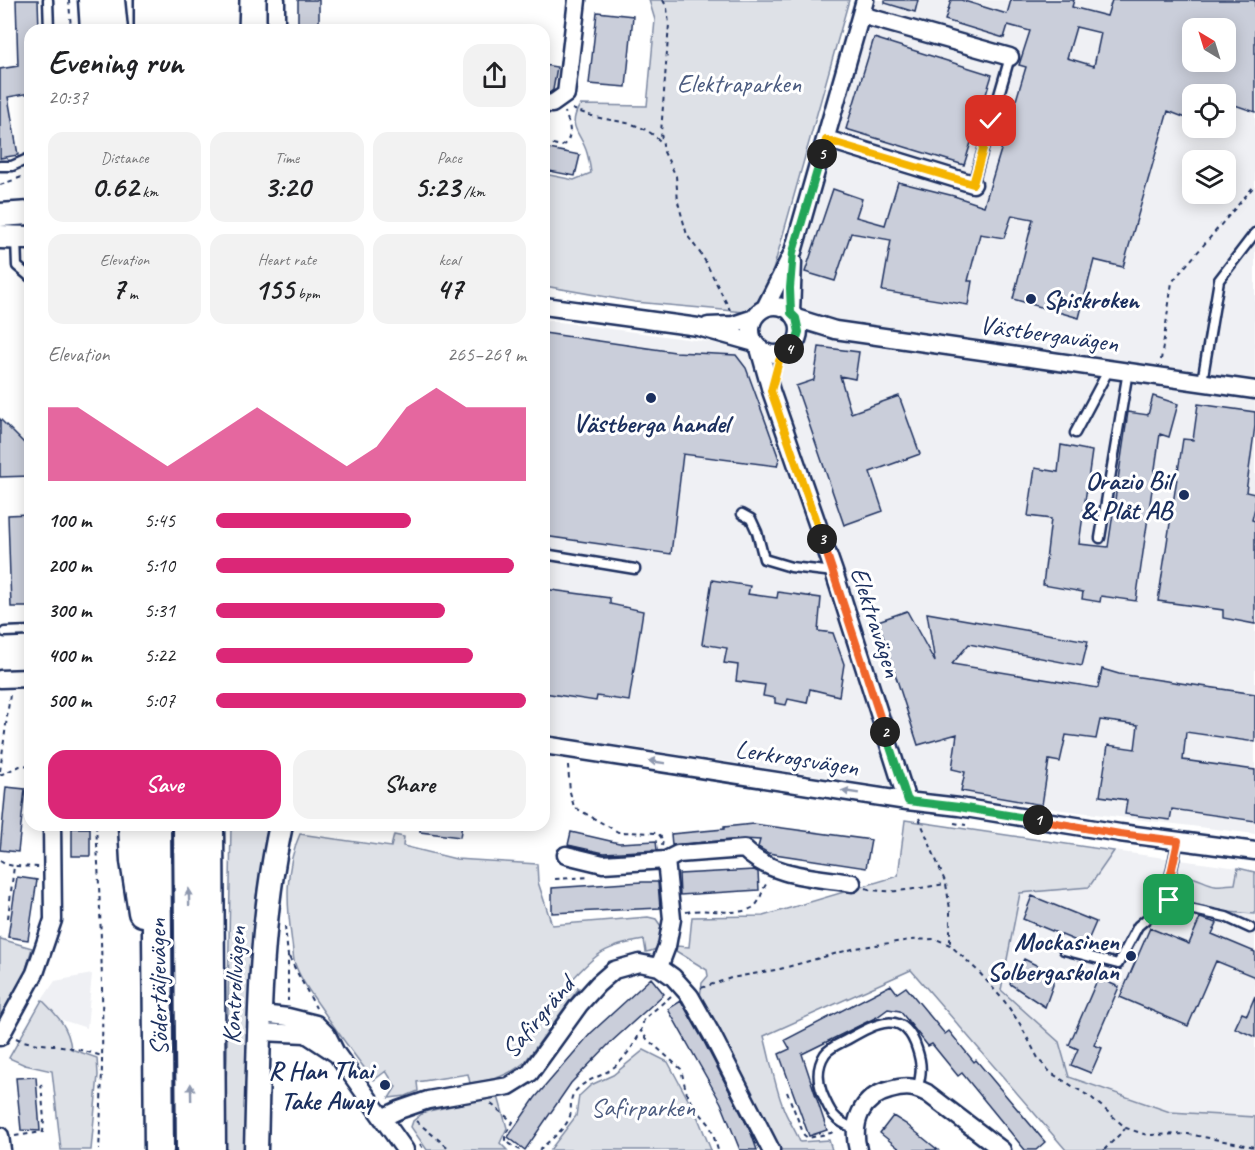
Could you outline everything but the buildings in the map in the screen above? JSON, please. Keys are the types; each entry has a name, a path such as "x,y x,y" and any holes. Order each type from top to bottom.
{"highway":[{"path":"93,0 95,24"},
{"path":"149,0 149,24"},
{"path":"176,0 176,24"},
{"path":"223,24 224,0"},
{"path":"133,831 135,861 159,1023"},
{"name":"Södertäljevägen","path":"156,831 159,1150"},
{"name":"Södertäljevägen","path":"188,831 191,1150"},
{"path":"208,831 211,1150"},
{"path":"211,964 220,890 222,831"}],"street":[{"path":"113,0 115,24"},
{"path":"199,0 200,24"},
{"path":"276,0 276,24"},
{"path":"550,104 566,94 577,0"},
{"path":"550,307 698,327 757,345 770,353 783,352 794,344 797,338 798,325 794,316 790,288 793,252 863,8 1010,57"},
{"path":"826,140 973,184"},
{"path":"0,215 24,213"},
{"path":"757,345 751,331 793,252"},
{"path":"698,327 733,325 779,306 794,316"},
{"name":"Västbergavägen","path":"794,316 835,330 1255,390"},
{"name":"Västbergavägen","path":"797,338 835,330"},
{"name":"Elektravägen","path":"757,345 908,801"},
{"path":"771,391 783,352"},
{"path":"6,679 24,678"},
{"name":"Lerkrogsvägen","path":"550,746 959,807 1120,834 1255,851"},
{"path":"1,1035 35,973 53,920 52,831"},
{"name":"Kontrollvägen","path":"256,1150 263,960 271,874 280,831"},
{"path":"566,855 603,864 666,860 678,854 744,849 756,860 779,870 852,883"},
{"path":"666,860 672,919 667,946 659,967 673,977 690,996 771,1150"},
{"name":"Safirgränd","path":"382,1118 428,1100 509,1086 530,1073 579,1005 614,970 639,963 659,967"},
{"path":"260,1023 306,1034 336,1053 405,1150"},
{"path":"858,1150 849,1126 873,1096 902,1087 927,1093 1002,1150"},
{"path":"0,1137 2,1150"}],"lane":[{"path":"48,0 49,24"},
{"path":"973,184 1010,57"},
{"path":"0,166 12,166 24,161"},
{"path":"1202,382 1219,280 1255,233"},
{"path":"15,237 17,266 24,272"},
{"path":"1075,433 1110,369"},
{"path":"1100,538 1128,371"},
{"path":"742,514 751,519 764,559 791,567 834,572"},
{"path":"550,555 635,569"},
{"path":"5,632 24,631"},
{"path":"1178,841 1166,896 1171,904 1182,909 1226,917 1250,928"},
{"path":"1064,950 1118,964 1138,926 1169,900"},
{"path":"849,1126 830,1113 818,1075 827,1050 874,1024 894,1022 904,1028 913,1038 921,1063 922,1076 917,1089"}],"path":[{"path":"69,0 71,24"},
{"path":"663,0 667,8 669,24 661,133 664,152 676,176 678,202 687,235 703,257 734,318"},
{"path":"550,143 562,146 567,142 570,134 570,125 564,106 599,118 622,120 654,134 662,143"},
{"path":"0,185 24,176"},
{"path":"1161,360 1172,282 1255,185"},
{"path":"6,679 0,773 24,766"},
{"path":"568,765 570,792 574,807 618,832 658,833 663,840 662,850 666,860"},
{"path":"918,815 946,884 950,909 950,945"},
{"path":"96,831 102,926 103,1056 99,1150"},
{"path":"0,861 14,866 52,868"},
{"path":"8,918 14,866"},
{"path":"672,919 698,909 743,911 752,908 760,900 763,888 779,870"},
{"path":"852,883 873,890 896,890 946,884"},
{"path":"285,920 288,1007"},
{"path":"538,1150 564,1126 570,1115 570,1104 574,1093 588,1080 607,1072 622,1059 641,1031 644,1019 670,996 690,996 703,987 730,978 780,969 856,948 910,940 936,939 950,945 978,971 1005,1002 1020,1024 1039,1060 1051,1073 1092,1098 1125,1128 1147,1135 1188,1134 1255,1147"},
{"path":"288,956 317,1009"},
{"path":"641,1031 681,1069 686,1091 693,1106 710,1125 718,1150"},
{"path":"1,1035 32,1045 66,1046 103,1056"},
{"path":"0,1137 43,1132 41,1082"},
{"path":"480,1091 487,1102 513,1122 505,1135 505,1141 520,1150"},
{"path":"787,1092 804,1136 808,1138 831,1133 849,1126"},
{"path":"412,1117 451,1150"},
{"path":"1104,1150 1125,1128"}],"shaded area":[{"path":"853,0 1255,0 1255,834 960,797 550,735 550,321 754,348"},
{"name":"Mockasinen Solbergaskolan","path":"1114,851 1238,868 1235,884 1214,885 1186,875 1178,878 1173,884 1178,900 1226,912 1255,914 1255,1117 1170,1112 1069,1076 1059,1042 1001,990 1020,893 1089,887"},
{"path":"92,974 87,1028 62,1020 42,1000 55,981"}],"green space":[{"name":"Elektraparken","path":"649,0 849,0 768,288 761,301 745,312 635,302 550,287 550,175 574,180 591,173 587,153 574,125 580,105 647,106 655,20"},
{"path":"905,820 1114,851 1089,887 1020,893 1001,990 1059,1042 1069,1077 1170,1112 1255,1117 1255,1150 1066,1150 911,970 764,1036 784,1109 800,1142 829,1140 832,1150 779,1150 700,997 702,983 708,976 707,970 676,951 676,946 689,947 692,917 763,916 898,876"},
{"path":"231,831 267,831 256,897 249,985 253,993 247,1150 223,1150"},
{"path":"300,834 391,847 394,835 404,837 403,846 456,859 537,864 538,882 552,925 648,917 656,919 665,932 662,944 646,952 644,940 631,942 602,952 587,964 570,982 579,988 525,1062 512,1071 493,1079 470,1083 468,1074 417,1082 418,1091 406,1096 389,1098 396,1087 386,1071 374,1080 312,995 294,961 288,888 291,861"},
{"path":"1238,868 1255,872 1255,914 1226,912 1178,900 1174,886 1179,878 1188,876 1215,885 1235,884"},
{"path":"0,937 32,948 25,973 0,1016"},
{"path":"42,1000 65,1028 71,1049 97,1058 98,1075 91,1150 61,1150 52,1071 25,1065 9,1058"},
{"name":"Safirparken","path":"644,1050 668,1062 698,1118 711,1150 550,1150 576,1116 579,1096 591,1085 613,1075"},
{"path":"498,1096 507,1128 500,1143 507,1150 427,1150 411,1127 413,1121 424,1112"}],"place":[{"name":"Spiskroken","path":"1031,299"},
{"name":"Västberga handel","path":"651,398"},
{"name":"Orazio Bil & Plåt AB","path":"1184,495"},
{"name":"Mockasinen Solbergaskolan","path":"1131,956"},
{"name":"R Han Thai Take Away","path":"385,1085"}],"route":[{"path":"991,121 973,184 826,140 793,252 790,288 791,313 796,318 799,332 794,344 783,352 771,391 834,572 908,801 1178,841 1166,896 1169,900"}]}
